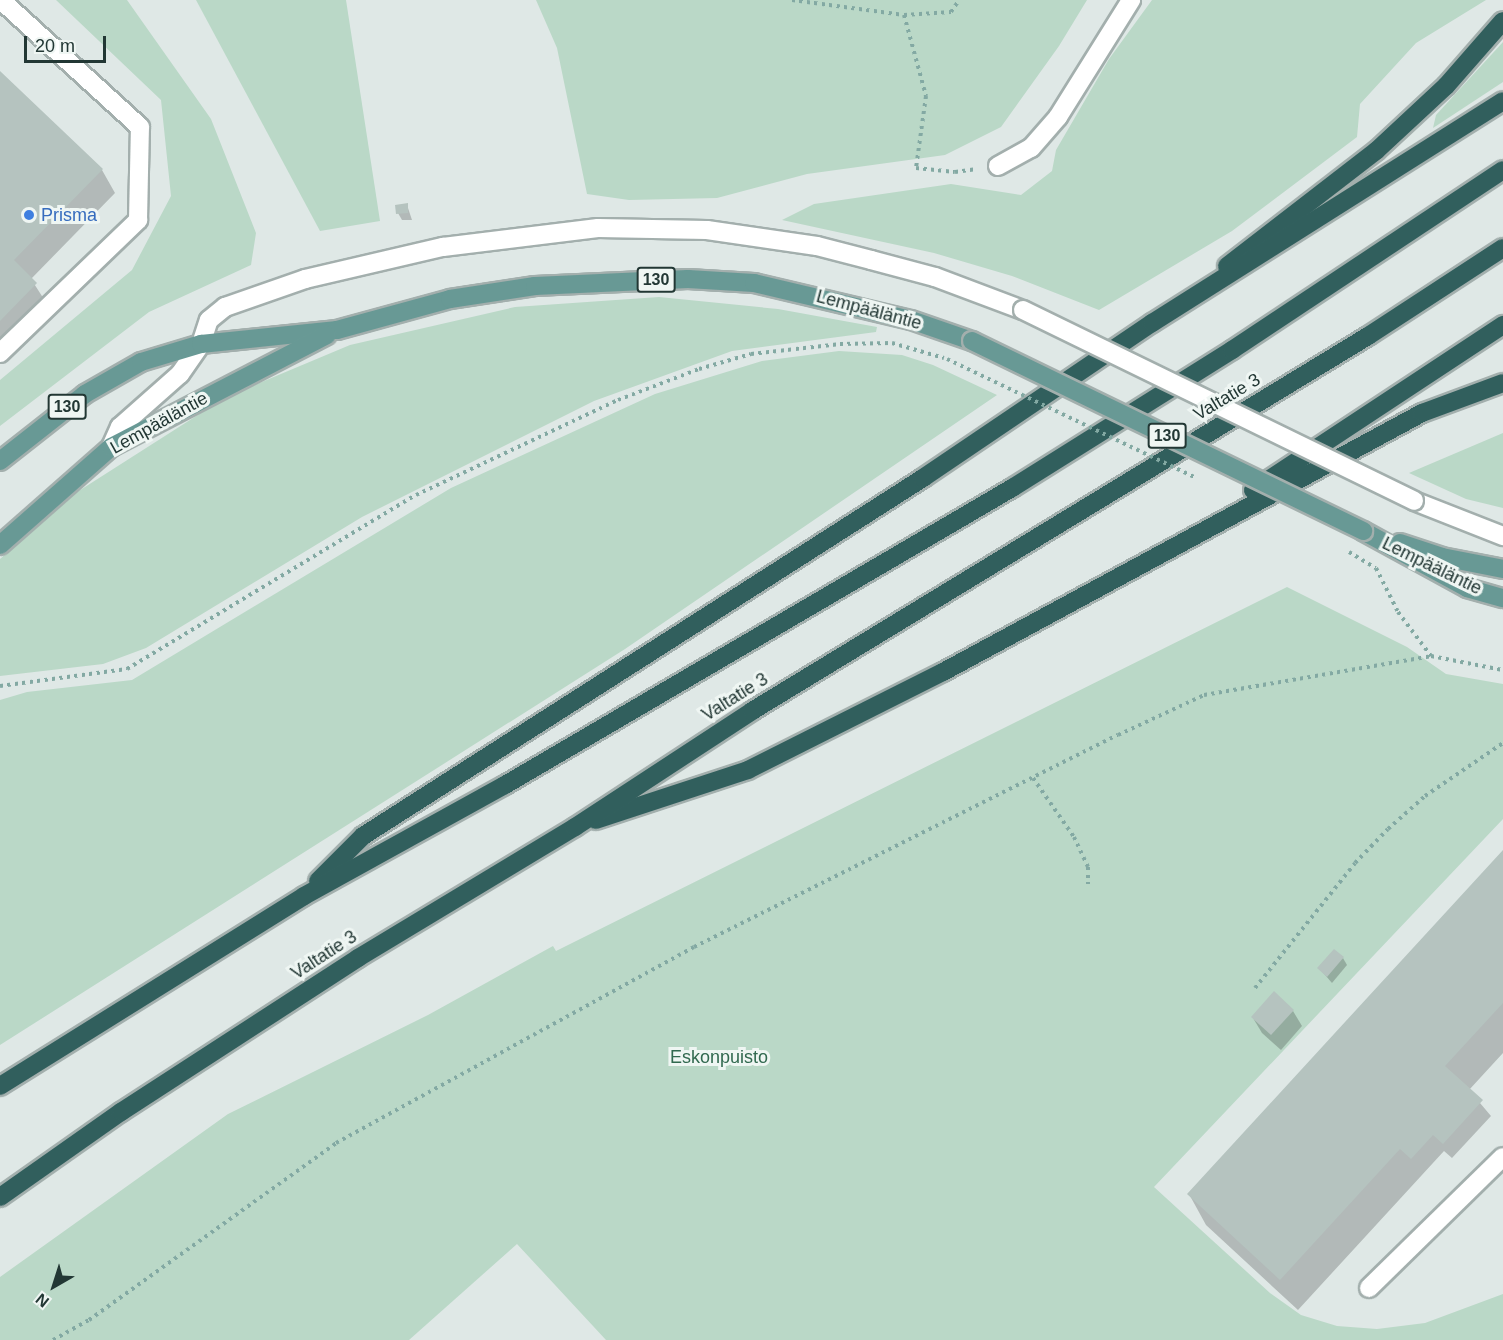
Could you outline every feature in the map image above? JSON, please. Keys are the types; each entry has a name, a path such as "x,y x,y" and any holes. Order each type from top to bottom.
{"highway":[{"path":"1152,323 1376,151 1446,86 1503,21"},
{"path":"304,896 363,836 914,485 1152,323 1503,101"},
{"name":"Valtatie 3","path":"0,1086 304,896 505,785 1011,488 1232,350 1503,170"},
{"name":"Valtatie 3","path":"0,1197 121,1112 358,958 575,827 752,711 1368,336 1503,248"},
{"path":"1144,562 1503,325"},
{"path":"575,827 748,770 942,672 1422,413 1503,383"}],"main road":[{"name":"Lempääläntie","path":"0,461 85,394 141,362 201,344 337,330 450,300 535,286 688,279 754,283 815,295 972,341 1363,531 1467,588 1503,598"},
{"name":"Lempääläntie","path":"0,545 111,447 337,330"},
{"name":"Lempääläntie","path":"1363,531 1442,557 1503,569"}],"lane":[{"path":"0,353 138,220 140,127 1,0"},
{"path":"998,166 1031,148 1058,117 1131,0"},
{"path":"111,447 120,427 180,374 201,344 209,321 225,307 305,279 442,248 598,228 707,230 817,246 935,277 1023,310 1414,501 1503,536"},
{"path":"1370,1288 1503,1156"}],"path":[{"path":"792,0 904,15 951,12 959,0"},
{"path":"904,15 927,96 916,168 955,172 998,166"},
{"path":"0,686 127,669 416,495 618,400 699,369 751,354 840,344 892,343 948,359 1202,481"},
{"path":"1340,547 1376,568 1398,612 1431,656"},
{"path":"52,1340 89,1320 336,1143 694,947 1204,695 1431,656 1503,670"},
{"path":"1255,988 1355,863 1388,829 1425,796 1503,742"},
{"path":"1033,778 1074,837 1088,867 1088,884"}],"green space":[{"path":"56,0 127,0 211,119 256,233 251,265 149,312 0,426 0,380 132,270 171,196 161,100"},
{"path":"196,0 346,0 380,221 320,231"},
{"path":"536,0 1087,0 1059,46 1001,127 945,155 807,174 717,198 629,200 587,194 557,48"},
{"path":"1152,0 1486,0 1416,43 1360,104 1357,137 1232,231 1099,310 1012,276 934,253 782,220 814,204 951,184 1021,195 1052,171 1056,150 1109,59"},
{"path":"1503,42 1503,82 1433,128 1436,115"},
{"path":"659,297 778,309 877,327 876,332 732,351 594,401 362,517 146,648 103,664 0,676 0,559 74,494 226,397 350,345 515,307"},
{"path":"839,351 902,355 933,365 997,395 625,649 0,1045 0,700 27,692 132,680 451,488 655,394 762,361"},
{"path":"1503,433 1503,508 1466,499 1409,473"},
{"name":"Eskonpuisto","path":"1287,587 1407,647 1446,674 1503,684 1503,819 1154,1187 1270,1293 1301,1315 1337,1326 1377,1329 1425,1323 1503,1294 1503,1340 606,1340 517,1244 409,1340 0,1340 0,1277 228,1114 428,1015 553,946 556,951"}],"building":[{"name":"Prisma","path":"0,71 103,169 14,260 37,283 0,321"},
{"path":"408,203 408,213 396,214 395,205"},
{"path":"1503,850 1503,1003 1445,1066 1483,1100 1443,1144 1433,1135 1411,1159 1400,1149 1280,1280 1187,1194"},
{"path":"1334,949 1344,957 1327,977 1317,968"},
{"path":"1274,991 1294,1010 1271,1035 1251,1017"}],"place":[{"name":"Prisma","path":"29,215"}]}
